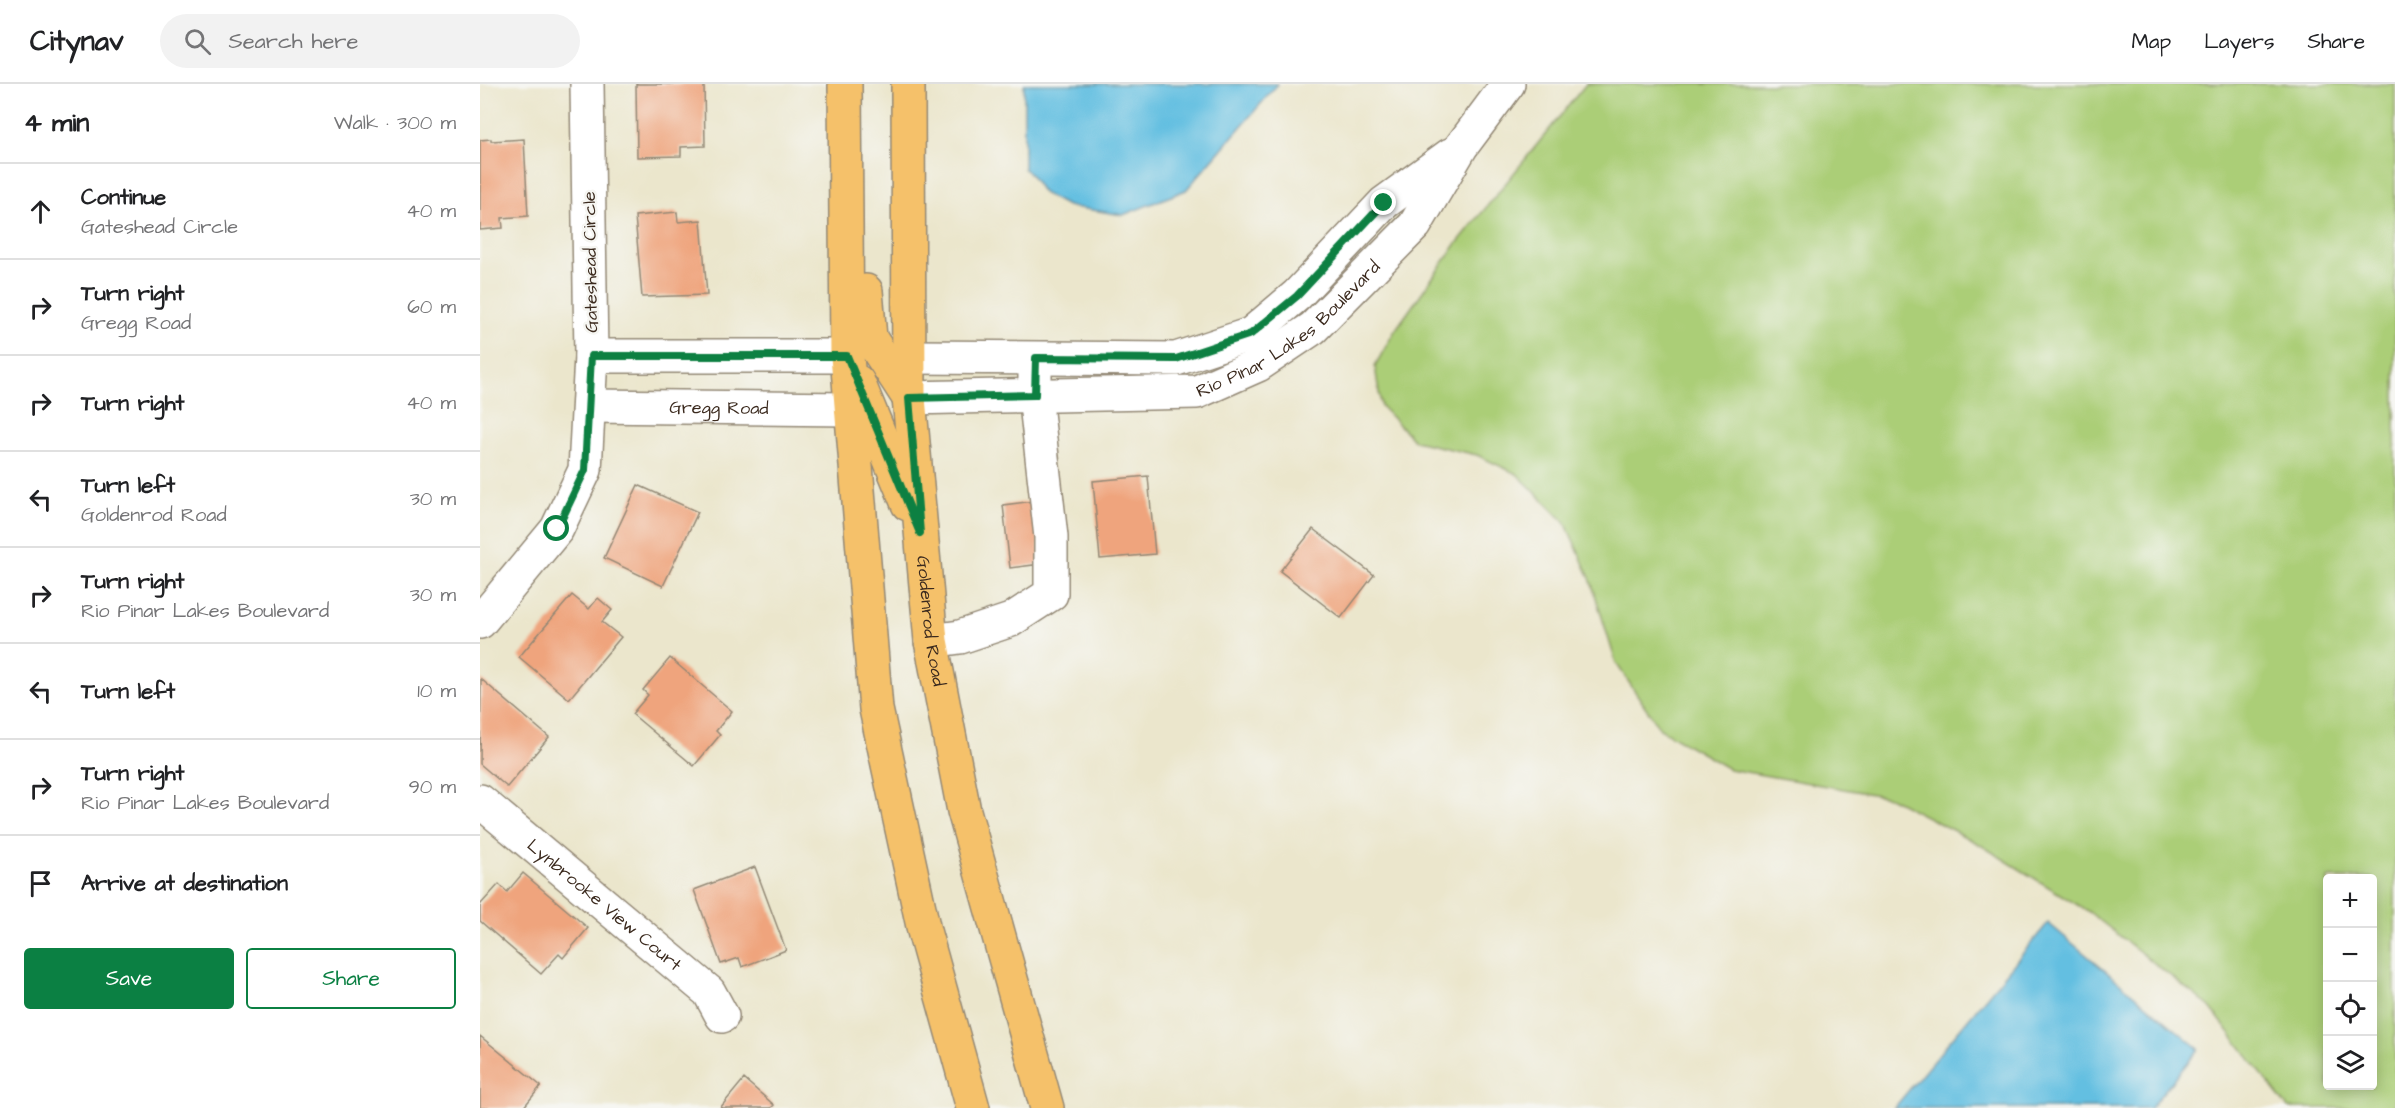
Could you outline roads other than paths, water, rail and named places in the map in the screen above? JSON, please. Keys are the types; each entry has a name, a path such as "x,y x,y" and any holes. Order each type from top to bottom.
{"main road":[{"path":"845,84 848,219 847,356 876,710 924,931 973,1108"},
{"name":"Goldenrod Road","path":"908,84 909,398 931,641 964,811 1047,1108"},
{"path":"848,219 865,254 866,304 870,338 909,398"},
{"path":"847,356 920,533"}],"street":[{"name":"Gateshead Circle","path":"480,622 557,529 585,470 591,356 587,84"},
{"name":"Rio Pinar Lakes Boulevard","path":"909,398 1197,392 1258,365 1313,328 1415,225 1461,147 1508,84"},
{"name":"Rio Pinar Lakes Boulevard","path":"910,357 1176,359 1251,334 1297,296 1384,203 1461,147"},
{"path":"591,356 847,356"},
{"path":"931,641 960,637 1011,620 1051,594 1051,537 1035,395 1036,358"},
{"name":"Gregg Road","path":"589,406 850,409"},
{"name":"Lynbrooke View Court","path":"480,801 709,992 722,1016"}],"water":[{"path":"1024,84 1278,84 1186,190 1123,215 1067,206 1043,193 1024,169"},
{"path":"2048,923 2199,1049 2150,1108 1894,1108"}]}
